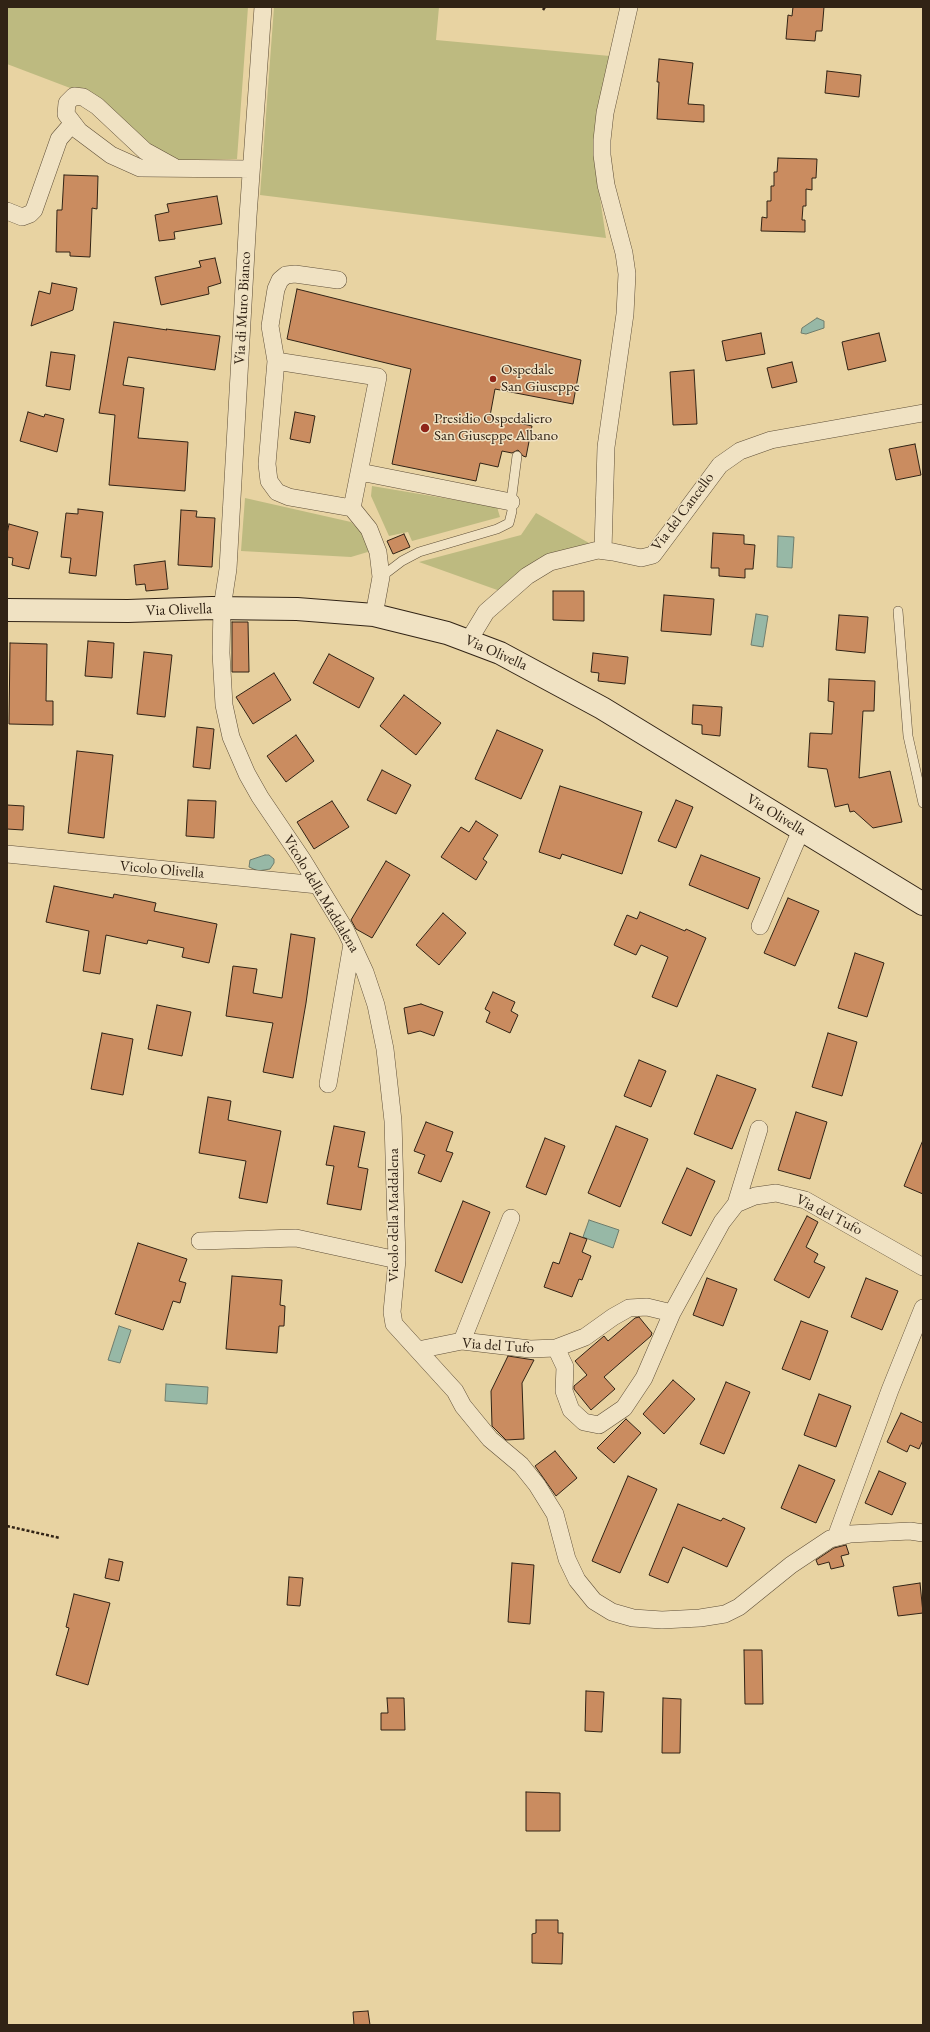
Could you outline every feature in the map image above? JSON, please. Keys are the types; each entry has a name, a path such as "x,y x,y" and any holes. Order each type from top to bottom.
{"main road":[{"name":"Via Olivella","path":"7,610 128,611 222,608 297,609 374,615 425,626 469,640 511,658 602,708 923,904"}],"street":[{"name":"Via di Muro Bianco","path":"222,608 228,569 251,169 263,7"},
{"path":"603,550 606,447 625,314 627,274 624,253 606,185 602,155 602,140 605,113 629,7"},
{"path":"174,167 145,151 97,106 83,98 74,96 67,103 66,114 72,124 111,155 140,168 174,167 251,169"},
{"path":"7,211 22,217 30,214 34,210 59,140 72,124"},
{"path":"338,280 295,274 286,276 280,280 276,289 270,326 276,361 267,464 269,482 277,492 289,497 352,508 365,523 372,535 378,552 381,577 374,615"},
{"path":"276,361 378,377 352,508"},
{"name":"Via del Cancello","path":"469,640 486,612 535,571 562,558 603,550 641,558 653,555 720,465 731,456 750,446 796,435 923,413"},
{"path":"360,472 511,502"},
{"name":"Vicolo della Maddalena","path":"222,608 222,677 224,705 231,737 239,757 260,797 318,885 352,944 371,989 385,1049 393,1121 397,1260 392,1312 394,1324 455,1391 463,1406 490,1439 521,1465 537,1484 555,1514 567,1559 577,1580 594,1601 605,1609 637,1619 674,1620 725,1614 747,1601 805,1554 836,1537 850,1534 903,1532 923,1533"},
{"path":"760,926 801,830"},
{"name":"Vicolo Olivella","path":"7,854 318,885"},
{"path":"328,1084 352,944"},
{"path":"736,1204 760,1129"},
{"name":"Via del Tufo","path":"556,1348 565,1367 564,1391 571,1410 584,1422 599,1425 624,1408 644,1378 672,1313 722,1222 736,1204 748,1198 770,1193 784,1194 805,1200 923,1267"},
{"path":"462,1341 511,1218"},
{"path":"200,1241 296,1238 397,1260"},
{"name":"Via del Tufo","path":"418,1350 462,1341 530,1349 556,1348 585,1337 613,1317 630,1308 647,1307 672,1313"},
{"path":"836,1537 890,1390 923,1308"}],"lane":[{"path":"381,577 409,556 497,530 508,523 512,511 511,502 517,456"},
{"path":"898,611 908,736 920,780 923,802"}],"path":[{"path":"7,1526 60,1538"}],"shaded area":[{"path":"7,7 248,7 237,159 173,160 162,155 78,91 7,64"},
{"path":"274,7 439,7 436,40 610,56 595,165 606,238 260,195"},
{"path":"817,318 824,321 824,328 806,334 801,333 802,328"},
{"path":"372,486 497,507 500,517 412,541 408,532 389,536 371,496"},
{"path":"245,498 351,522 361,532 371,551 351,557 241,551"},
{"path":"536,513 589,543 539,558 500,591 419,562 521,535"},
{"path":"778,536 794,537 792,568 777,567"},
{"path":"756,614 768,616 763,647 751,645"},
{"path":"269,855 274,859 274,863 270,869 258,871 249,867 250,860"},
{"path":"589,1220 619,1230 613,1248 583,1237"},
{"path":"119,1326 131,1330 120,1363 108,1360"},
{"path":"166,1384 208,1387 207,1404 165,1401"}],"building":[{"path":"793,7 824,7 822,31 816,31 815,41 786,39 788,15 792,16"},
{"path":"659,59 693,63 688,104 704,105 704,122 657,119 659,82 657,82"},
{"path":"827,71 861,75 859,97 825,93"},
{"path":"778,158 817,159 816,178 812,178 812,190 806,189 806,206 803,206 802,220 805,220 805,232 761,231 762,217 767,218 767,201 771,201 771,186 774,186 774,172 777,172"},
{"path":"64,175 98,176 97,209 92,208 90,257 70,256 70,252 56,252 57,210 62,210"},
{"path":"217,196 222,224 174,232 175,239 159,241 155,215 169,212 167,204"},
{"path":"215,258 221,283 208,287 209,294 161,305 155,277 201,267 199,261"},
{"path":"52,283 77,288 73,310 31,326 39,291 50,294"},
{"name":"Ospedale San Giuseppe","path":"297,289 581,360 573,404 495,389 490,416 532,426 526,457 523,456 518,450 512,453 502,451 498,467 480,463 476,481 392,464 411,369 287,339"},
{"path":"114,322 220,336 215,370 128,357 123,385 144,388 138,438 188,442 185,491 109,485 115,415 99,413"},
{"path":"761,333 765,354 726,361 722,341"},
{"path":"879,333 886,361 848,370 842,342"},
{"path":"51,352 75,355 70,390 46,386"},
{"path":"792,362 797,382 772,388 767,368"},
{"path":"694,370 697,424 673,425 670,372"},
{"path":"28,412 44,417 45,414 64,419 57,452 20,441"},
{"path":"295,412 315,416 310,443 290,439"},
{"path":"915,444 921,475 896,480 889,449"},
{"path":"78,509 103,512 96,576 69,573 71,558 61,557 66,513 78,514"},
{"path":"181,510 197,511 196,517 215,518 212,567 178,565"},
{"path":"9,524 38,532 29,569 12,565 13,558 7,557 7,534"},
{"path":"713,533 744,535 744,544 755,545 753,569 745,569 745,578 719,576 719,568 711,568"},
{"path":"404,534 410,547 393,554 387,541"},
{"path":"165,561 168,589 146,591 145,584 136,585 134,565"},
{"path":"553,591 584,591 584,621 553,620"},
{"path":"664,595 714,599 711,635 661,631"},
{"path":"839,615 868,617 865,653 836,650"},
{"path":"232,622 248,622 249,672 232,672"},
{"path":"88,641 114,643 112,678 85,676"},
{"path":"10,643 47,644 46,701 53,701 53,725 9,724"},
{"path":"144,652 172,655 165,717 137,714"},
{"path":"593,653 628,657 625,684 598,681 599,673 591,672"},
{"path":"329,654 374,678 359,708 313,683"},
{"path":"274,673 291,700 253,724 236,697"},
{"path":"829,679 875,681 874,711 863,711 859,778 890,771 902,822 873,828 854,811 850,812 848,804 835,807 827,769 808,767 810,733 832,734 834,702 828,701"},
{"path":"404,695 441,723 416,755 380,726"},
{"path":"693,705 722,707 720,736 702,734 702,725 692,724"},
{"path":"197,727 214,729 210,769 193,767"},
{"path":"497,730 543,750 521,799 475,779"},
{"path":"296,735 314,761 286,782 267,756"},
{"path":"77,751 113,755 104,838 68,833"},
{"path":"382,770 411,785 396,814 367,800"},
{"path":"560,786 642,812 622,874 562,854 560,859 539,852"},
{"path":"188,800 216,801 214,838 186,836"},
{"path":"676,800 693,807 676,848 658,841"},
{"path":"332,801 349,827 314,849 297,822"},
{"path":"7,805 24,806 23,830 7,829"},
{"path":"476,821 498,835 483,859 487,862 476,880 441,857 461,827 469,832"},
{"path":"701,855 760,878 748,909 689,885"},
{"path":"386,861 410,875 372,938 356,929 351,920"},
{"path":"54,886 113,898 114,894 156,903 154,911 217,924 209,963 182,957 184,948 148,940 147,944 106,935 100,974 83,971 89,931 46,922"},
{"path":"788,898 819,911 795,966 764,953"},
{"path":"640,912 706,938 677,1007 652,997 668,957 641,945 636,955 614,945 627,915 637,919"},
{"path":"443,913 466,933 439,965 416,945"},
{"path":"291,934 315,938 293,1078 263,1072 273,1023 226,1016 233,966 257,969 253,993 282,998"},
{"path":"855,953 884,963 867,1017 838,1008"},
{"path":"493,992 515,1002 511,1011 518,1015 510,1033 486,1022 490,1012 485,1009"},
{"path":"421,1004 443,1012 434,1036 420,1031 408,1034 404,1008"},
{"path":"157,1005 191,1012 182,1056 148,1049"},
{"path":"102,1033 133,1039 123,1095 91,1089"},
{"path":"828,1033 857,1042 842,1096 812,1087"},
{"path":"639,1060 666,1071 651,1107 624,1096"},
{"path":"717,1075 756,1089 732,1149 694,1134"},
{"path":"208,1097 231,1101 228,1120 281,1131 267,1203 239,1198 246,1161 199,1153"},
{"path":"796,1112 827,1122 810,1179 778,1170"},
{"path":"426,1122 453,1132 446,1151 453,1153 441,1182 418,1173 425,1155 414,1151"},
{"path":"334,1126 365,1132 358,1167 368,1169 361,1210 327,1204 334,1166 326,1165"},
{"path":"616,1126 648,1139 620,1207 588,1193"},
{"path":"545,1138 565,1146 546,1195 526,1187"},
{"path":"923,1140 923,1194 904,1186"},
{"path":"687,1168 715,1181 691,1236 662,1223"},
{"path":"463,1201 490,1212 462,1283 435,1271"},
{"path":"807,1216 818,1222 806,1247 818,1254 814,1262 825,1267 809,1298 774,1280"},
{"path":"570,1233 587,1239 582,1252 591,1256 582,1280 579,1279 572,1297 544,1287 553,1262 559,1264"},
{"path":"138,1243 187,1259 179,1281 186,1283 180,1303 173,1301 163,1330 115,1314"},
{"path":"232,1276 282,1280 280,1305 285,1306 284,1326 279,1326 277,1353 226,1349"},
{"path":"707,1278 737,1289 723,1326 693,1315"},
{"path":"866,1278 898,1291 882,1330 851,1317"},
{"path":"639,1317 652,1333 651,1336 604,1377 615,1389 591,1410 574,1389 574,1386 587,1375 575,1361 604,1336 608,1341 635,1318"},
{"path":"801,1321 828,1331 810,1380 782,1369"},
{"path":"508,1356 534,1360 522,1383 524,1439 506,1440 492,1426 491,1391"},
{"path":"673,1380 695,1399 664,1434 643,1414"},
{"path":"726,1382 750,1392 724,1454 700,1444"},
{"path":"819,1394 851,1406 836,1447 804,1435"},
{"path":"901,1413 923,1423 923,1440 919,1449 910,1445 907,1452 887,1442"},
{"path":"626,1419 641,1433 614,1463 597,1448"},
{"path":"555,1451 577,1478 556,1496 535,1466"},
{"path":"799,1465 835,1480 816,1523 781,1508"},
{"path":"879,1471 906,1483 892,1515 865,1503"},
{"path":"628,1476 657,1489 620,1573 592,1561"},
{"path":"678,1504 721,1521 723,1518 745,1528 727,1567 683,1547 668,1583 649,1575"},
{"path":"846,1545 849,1554 841,1556 844,1566 831,1569 829,1562 818,1565 816,1560 834,1548"},
{"path":"109,1559 123,1562 119,1581 105,1578"},
{"path":"512,1563 534,1565 530,1624 508,1622"},
{"path":"289,1577 303,1578 300,1606 287,1605"},
{"path":"920,1583 923,1613 898,1616 893,1587"},
{"path":"74,1594 110,1603 88,1685 56,1675 69,1628 66,1627"},
{"path":"744,1650 762,1650 763,1704 745,1704"},
{"path":"586,1691 604,1692 602,1732 585,1731"},
{"path":"387,1698 404,1698 405,1730 381,1730 381,1713 388,1713"},
{"path":"663,1698 681,1699 680,1753 662,1753"},
{"path":"526,1792 560,1793 560,1831 526,1831"},
{"path":"536,1920 558,1920 558,1933 563,1933 562,1964 532,1963 532,1934 536,1933"},
{"path":"368,2011 370,2025 354,2025 353,2012"}],"place":[{"name":"Ospedale San Giuseppe","path":"493,379"},
{"name":"Presidio Ospedaliero San Giuseppe Albano","path":"425,428"}]}
